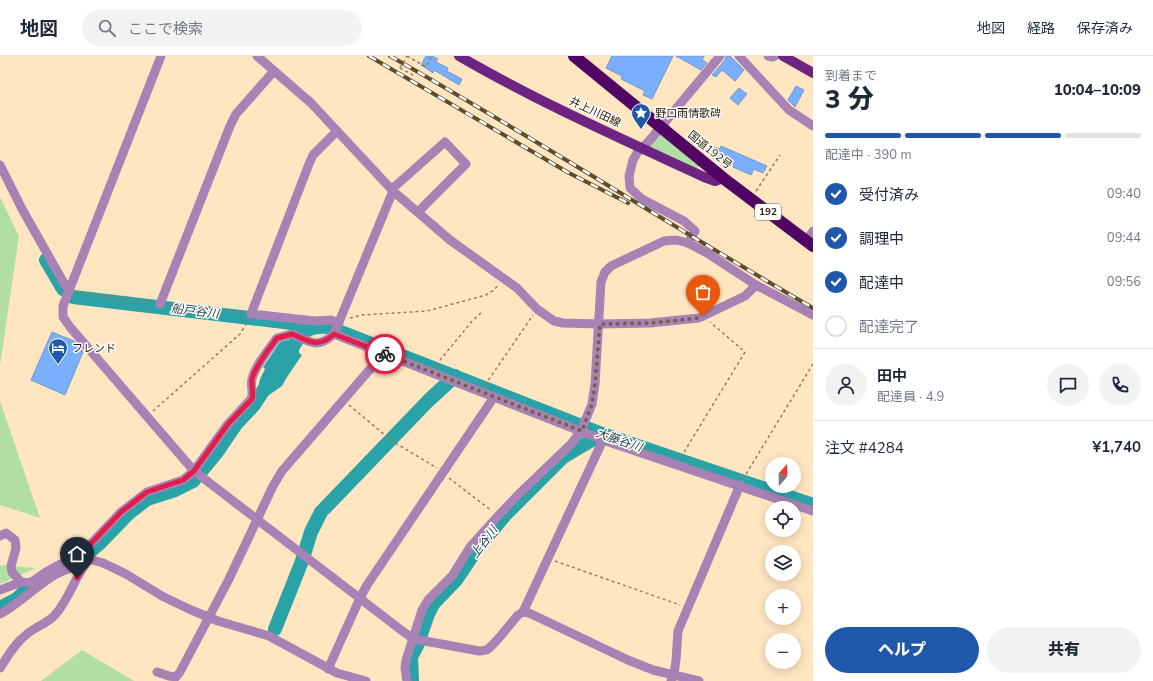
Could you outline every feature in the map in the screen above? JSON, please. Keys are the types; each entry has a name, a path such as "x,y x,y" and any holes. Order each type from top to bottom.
{"highway":[{"name":"国道192号","path":"574,56 724,178 811,239"}],"main road":[{"name":"井上川田線","path":"459,56 498,79 641,148 704,177 714,180 724,178"},
{"path":"783,56 813,74"}],"street":[{"path":"161,56 70,290 64,306 63,317 70,327 198,474 360,598 418,640 484,651 488,649 518,615 523,612 598,438"},
{"path":"256,56 311,103 393,190 450,240 518,288 537,309 554,321 563,323 600,324 650,323 699,318 745,296 756,285"},
{"path":"688,243 695,230 684,220 642,199 630,188 630,170 633,160 641,148 650,140 660,126 720,56"},
{"path":"738,56 792,113 813,126"},
{"path":"768,56 775,56"},
{"path":"160,304 233,120 244,104 274,72"},
{"path":"337,131 313,155 251,314 315,321 331,320 336,329 384,353 494,397 583,428 598,438 741,482 813,511"},
{"path":"0,614 20,602 51,578 64,571 79,566 121,512 147,492 198,474 228,424 252,399 252,379 255,371 277,338 292,334 311,343 328,340 336,329 393,190 445,142 466,164 418,212"},
{"path":"0,165 26,216 65,285 70,290"},
{"path":"406,681 406,664 418,640 422,610 428,600 452,576 470,547 518,495 571,444 583,428 592,404 595,384 600,324 601,282 605,272 611,266 664,241 676,240 688,243 707,253 756,285 813,315"},
{"path":"157,672 176,677 180,672 209,618 273,486 282,471 384,353"},
{"path":"328,669 360,598 380,565 494,397"},
{"path":"672,678 676,660 678,631 741,482"},
{"path":"0,536 6,533 15,540 16,548 11,566 12,572 21,582"},
{"path":"0,668 11,650 26,635 54,616 65,603 85,558"},
{"path":"0,590 21,582 31,583 46,572 85,558 103,563 126,574 162,596 209,618 269,636 328,669 366,681"},
{"path":"523,612 534,615 628,660 672,678 699,681"}],"path":[{"path":"413,75 400,68 407,56 426,67 432,56"},
{"path":"754,194 780,155"},
{"path":"336,329 350,318 362,315 427,311 486,296 494,290 503,277"},
{"path":"485,386 537,309"},
{"path":"436,366 473,320 481,313"},
{"path":"681,457 745,352 703,316"},
{"path":"147,416 240,334 249,320"},
{"path":"741,482 813,364"},
{"path":"343,400 392,440"},
{"path":"547,559 687,607"}],"green space":[{"path":"659,132 701,165 697,169 647,145"},
{"path":"0,197 19,236 0,366"},
{"path":"0,401 40,518 0,505"},
{"path":"0,565 36,568 0,584"},
{"path":"82,650 134,681 41,681"}],"water":[{"path":"288,340 299,346 299,353 302,355 282,386 269,395 258,388 260,379 265,369 263,367 280,342"}],"building":[{"path":"426,56 432,56 438,59 436,62 448,68 447,71 462,79 459,85 434,70 433,73 421,65"},
{"path":"612,56 673,56 652,99 643,95 645,91 621,79 622,76 606,68"},
{"path":"676,56 704,56 702,60 707,63 701,70"},
{"path":"726,56 730,56 744,70 735,81 722,70 716,77 712,75 725,60"},
{"path":"796,86 804,90 795,107 788,100"},
{"path":"739,88 747,94 738,105 730,98"},
{"path":"721,146 767,166 763,173 754,169 751,175 733,167 734,164 717,157 711,152 714,147 720,149"},
{"name":"フレンド","path":"52,332 74,341 83,352 65,395 31,380"}],"waterway":[{"name":"船戸谷川","path":"46,260 63,289"},
{"name":"船戸谷川","path":"73,297 317,326"},
{"name":"大藤谷川","path":"285,359 297,340 306,331 311,328 328,327 602,434 813,505"},
{"name":"大藤谷川","path":"0,608 17,599 31,585 54,572 79,561 100,543 129,513 147,499 175,490 193,481 217,452 236,424 253,406 273,376"},
{"name":"上谷川","path":"275,629 302,561 311,532 321,512 428,401 455,376"},
{"name":"上谷川","path":"412,681 411,657 417,646 433,604 456,580 476,550 505,515 563,457 602,434"}],"railway":[{"path":"369,56 569,173 628,203"},
{"path":"390,56 813,308"}],"way so far":[{"path":"385,354 582,431 592,404 600,324 650,323 699,318 703,316"}],"place":[{"name":"野口雨情歌碑","path":"641,130"},
{"name":"フレンド","path":"58,365"}],"route":[{"path":"77,578 89,560 83,552 121,512 147,492 183,480 194,471 228,424 252,399 252,379 255,371 277,338 292,334 311,343 316,343 328,340 334,334 385,354"}]}
